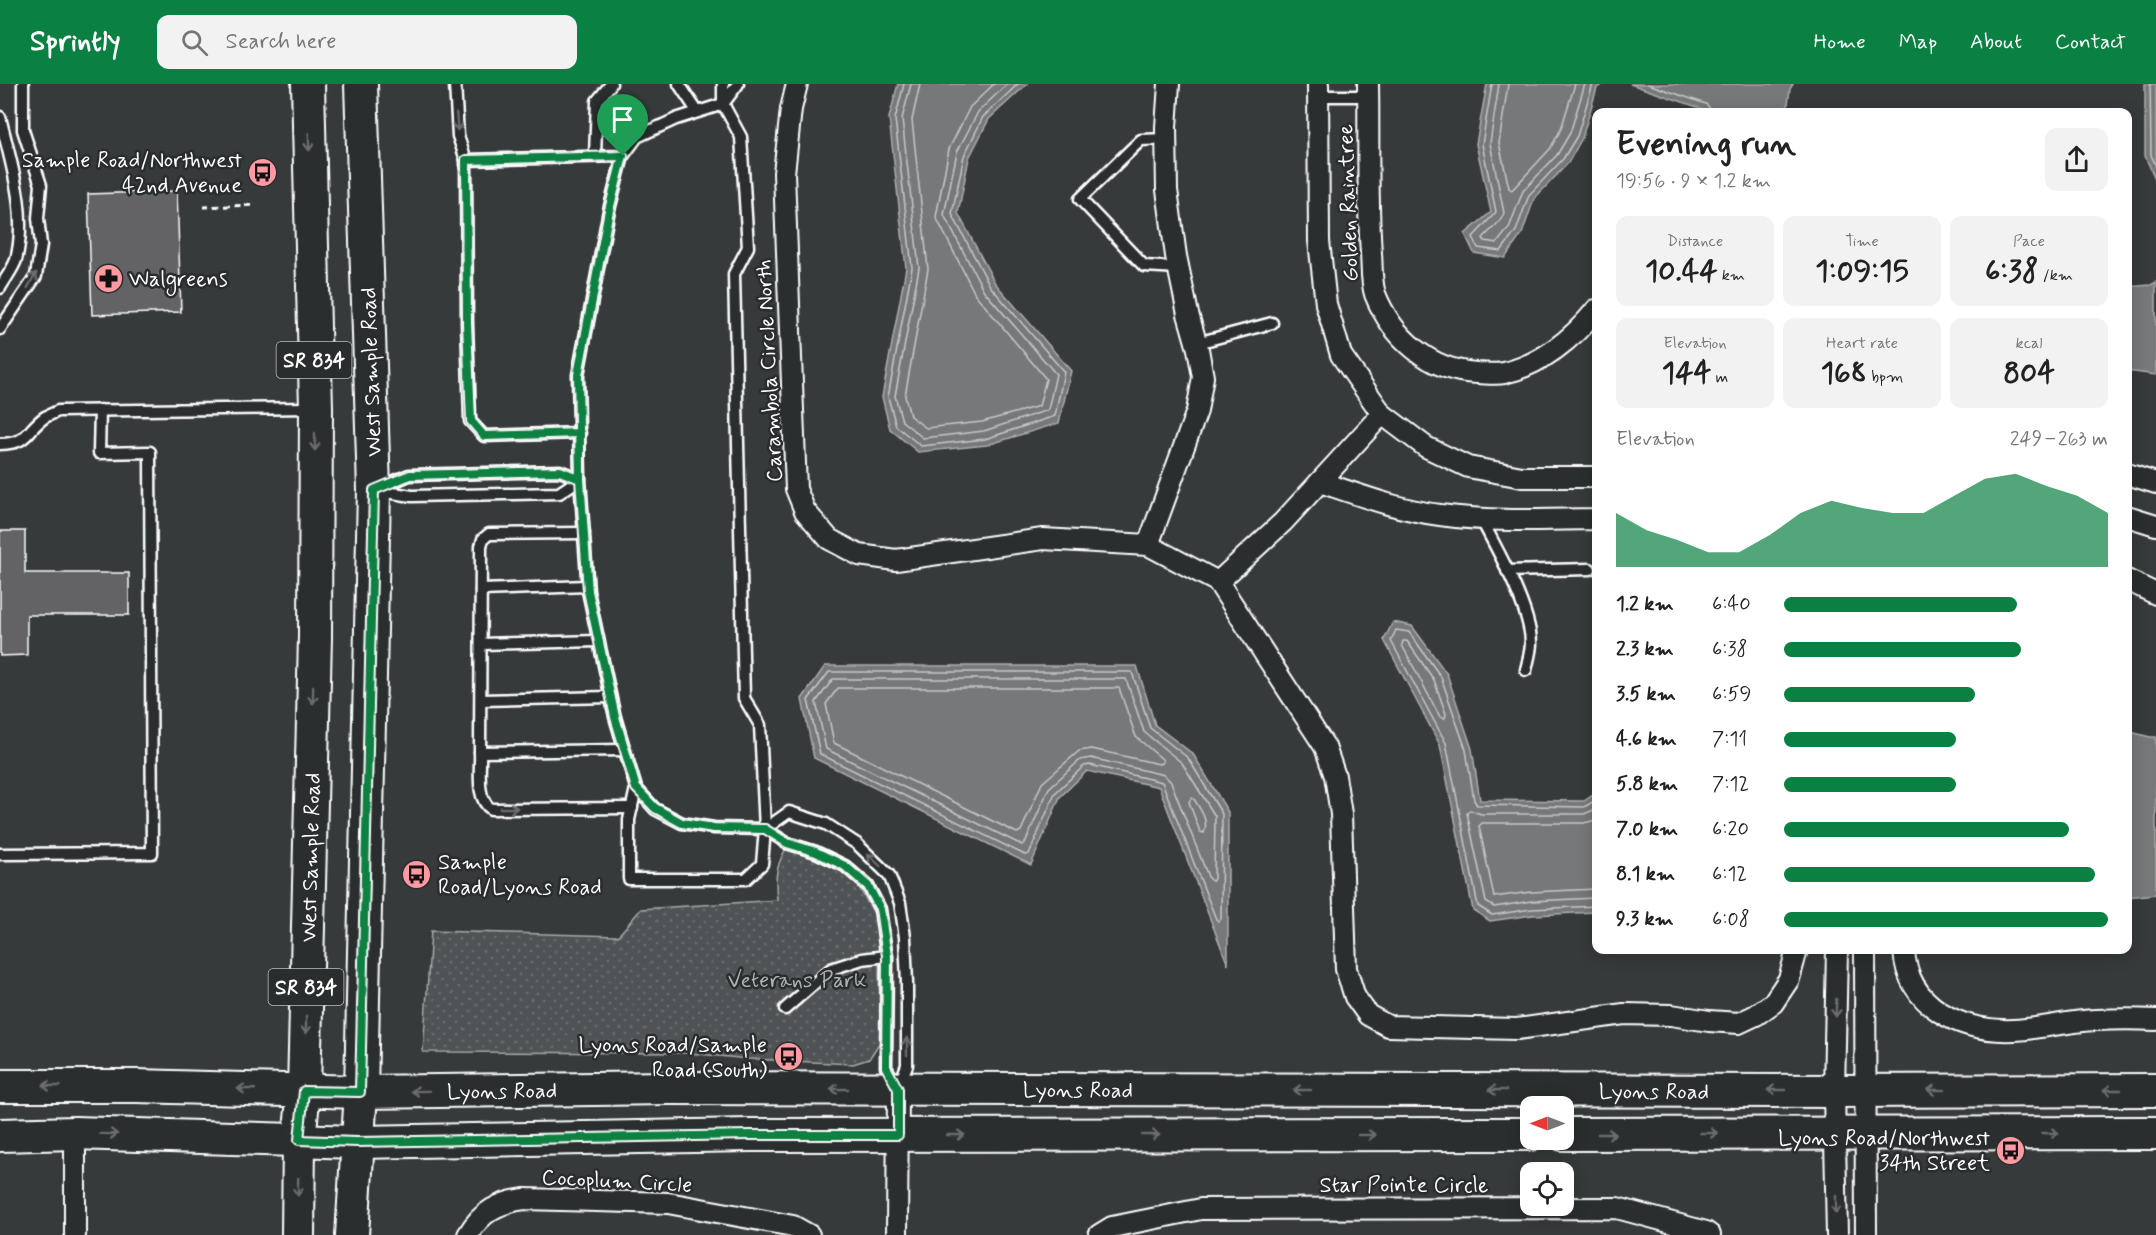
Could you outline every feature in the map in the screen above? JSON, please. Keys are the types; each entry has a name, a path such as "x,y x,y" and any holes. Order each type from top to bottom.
{"main road":[{"name":"West Sample Road","path":"298,1235 299,1140 304,1091 315,636 316,408 308,84"},
{"name":"West Sample Road","path":"352,1235 360,1092 374,490 361,84"},
{"name":"Lyons Road","path":"0,1086 136,1086 360,1092 668,1088 2156,1090"},
{"name":"Lyons Road","path":"0,1135 75,1133 357,1142 726,1135 1520,1134"},
{"name":"Lyons Road","path":"1574,1134 2156,1133"}],"street":[{"name":"Carambola Circle North","path":"797,84 791,109 784,173 796,489 805,511 829,539 859,555 896,560 1043,539 1148,545 1218,582"},
{"path":"1148,545 1197,411 1203,377 1179,268 1167,190 1166,139 1169,84"},
{"path":"1318,90 1319,241 1326,304 1341,355 1382,414 1426,447 1468,467 1522,477 1592,477"},
{"name":"Golden Raintree","path":"1368,90 1370,233 1374,292 1389,322 1411,349 1437,364 1468,373 1502,374 1529,365 1554,350 1581,328 1592,315"},
{"path":"1382,414 1283,522 1218,582 1325,747 1335,776 1341,814 1346,969 1355,997 1368,1015 1388,1026 1517,1029 1624,1014 1671,1015 1739,1023 1773,1003 1789,979 1796,954"},
{"path":"2132,476 2156,483"},
{"path":"1320,482 1389,504 1438,515 1501,521 1592,519"},
{"path":"2132,518 2156,525"},
{"path":"2132,582 2156,594"},
{"path":"1837,954 1834,1091 1851,1132 1866,1235"},
{"path":"1837,1235 1851,1132 1866,1090 1865,954"},
{"path":"1904,954 1905,966 1915,988 1930,1006 1951,1018 1979,1029 2013,1030 2095,1020 2156,1020"},
{"path":"897,1235 898,1089"},
{"path":"75,1133 75,1235"},
{"name":"Cocoplum Circle","path":"468,1235 477,1219 506,1201 525,1199 668,1203 793,1226 809,1235"},
{"name":"Star Pointe Circle","path":"1099,1235 1112,1227 1201,1209 1617,1208 1710,1235"}],"lane":[{"path":"0,329 36,276 41,245 38,218 40,186 23,130 23,84"},
{"path":"455,84 458,136 466,160 467,323 471,421 484,436 580,433"},
{"path":"595,156 597,101 611,84"},
{"path":"680,84 697,111"},
{"path":"636,788 629,820 629,879 746,879 762,864 765,829 760,725 744,698 734,274 748,247 741,137 723,104 723,84"},
{"path":"738,84 723,104 697,111 637,137 623,156 609,210 578,375 580,479 587,586 610,697 636,788 655,808 682,823 714,828 765,829 787,843 816,852 845,866 868,886 880,909 887,956 886,1067 898,1089"},
{"path":"1318,90 1368,90"},
{"path":"0,117 19,197 20,232 15,262 0,288"},
{"path":"1166,139 1141,140 1080,199 1144,266 1179,268"},
{"path":"466,160 623,156"},
{"path":"1197,343 1272,323"},
{"path":"0,444 14,444 27,436 44,418 58,411 316,408"},
{"path":"0,854 152,853 150,452 99,453 100,410"},
{"path":"374,490 410,475 560,471 580,479"},
{"path":"374,490 412,496 559,493 580,479"},
{"path":"1481,519 1528,620 1532,644 1526,670"},
{"path":"584,533 489,534 483,539 481,546 481,796 483,804 491,808 632,808"},
{"path":"1507,571 1590,569"},
{"path":"481,590 587,586"},
{"path":"481,644 598,641"},
{"path":"481,700 610,697"},
{"path":"480,752 624,750"},
{"path":"765,829 789,812 826,824 857,844 889,875 900,903 905,937 907,1065 898,1089"},
{"path":"785,1009 831,969 862,958 887,956"}],"path":[{"path":"254,170 273,169"},
{"path":"203,207 255,205"}],"green space":[{"name":"Veterans Park","path":"785,850 798,851 835,865 858,886 877,919 880,1042 869,1059 853,1064 749,1059 688,1053 423,1052 431,931 618,936 641,909 777,900 776,875"}],"water":[{"path":"898,84 1027,84 989,119 969,158 958,213 995,283 1071,371 1059,423 987,445 918,452 890,429 882,397 906,268 889,118"},
{"path":"1487,84 1603,84 1597,88 1582,138 1568,163 1534,199 1522,234 1505,258 1474,253 1465,234 1491,212 1476,144"},
{"path":"1630,84 1793,84 1790,89 1788,108 1700,108"},
{"path":"2145,84 2156,84 2156,181 2145,156"},
{"path":"2156,282 2156,375 2132,372 2132,287 2151,285"},
{"path":"1393,622 1412,626 1447,674 1472,749 1480,800 1584,801 1592,796 1592,912 1533,915 1490,921 1473,910 1440,745 1384,640"},
{"path":"825,666 1137,666 1155,725 1193,754 1228,812 1228,965 1159,787 1087,771 1060,797 1031,865 814,758 802,699"},
{"path":"2132,732 2156,737 2156,894 2132,896"}],"building":[{"name":"Walgreens","path":"177,191 181,312 92,315 88,194"},
{"path":"0,531 25,531 25,573 129,573 129,615 27,615 27,655 0,656"}],"place":[{"name":"Sample Road/Northwest 42nd Avenue","path":"263,172"},
{"name":"Walgreens","path":"108,278"},
{"name":"Sample Road/Lyons Road","path":"417,874"},
{"name":"Lyons Road/Sample Road (South)","path":"788,1057"},
{"name":"Lyons Road/Northwest 34th Street","path":"2011,1150"}],"route":[{"path":"623,156 466,160 467,323 471,421 484,436 580,433 580,479 588,591 615,717 636,788 655,808 682,823 714,828 765,829 787,843 816,852 845,866 868,886 880,909 887,956 886,1067 898,1089 898,1135 750,1135 357,1142 299,1140 304,1091 360,1092 374,490 410,475 560,471 580,479 580,433 578,375 609,210 623,156"}]}
